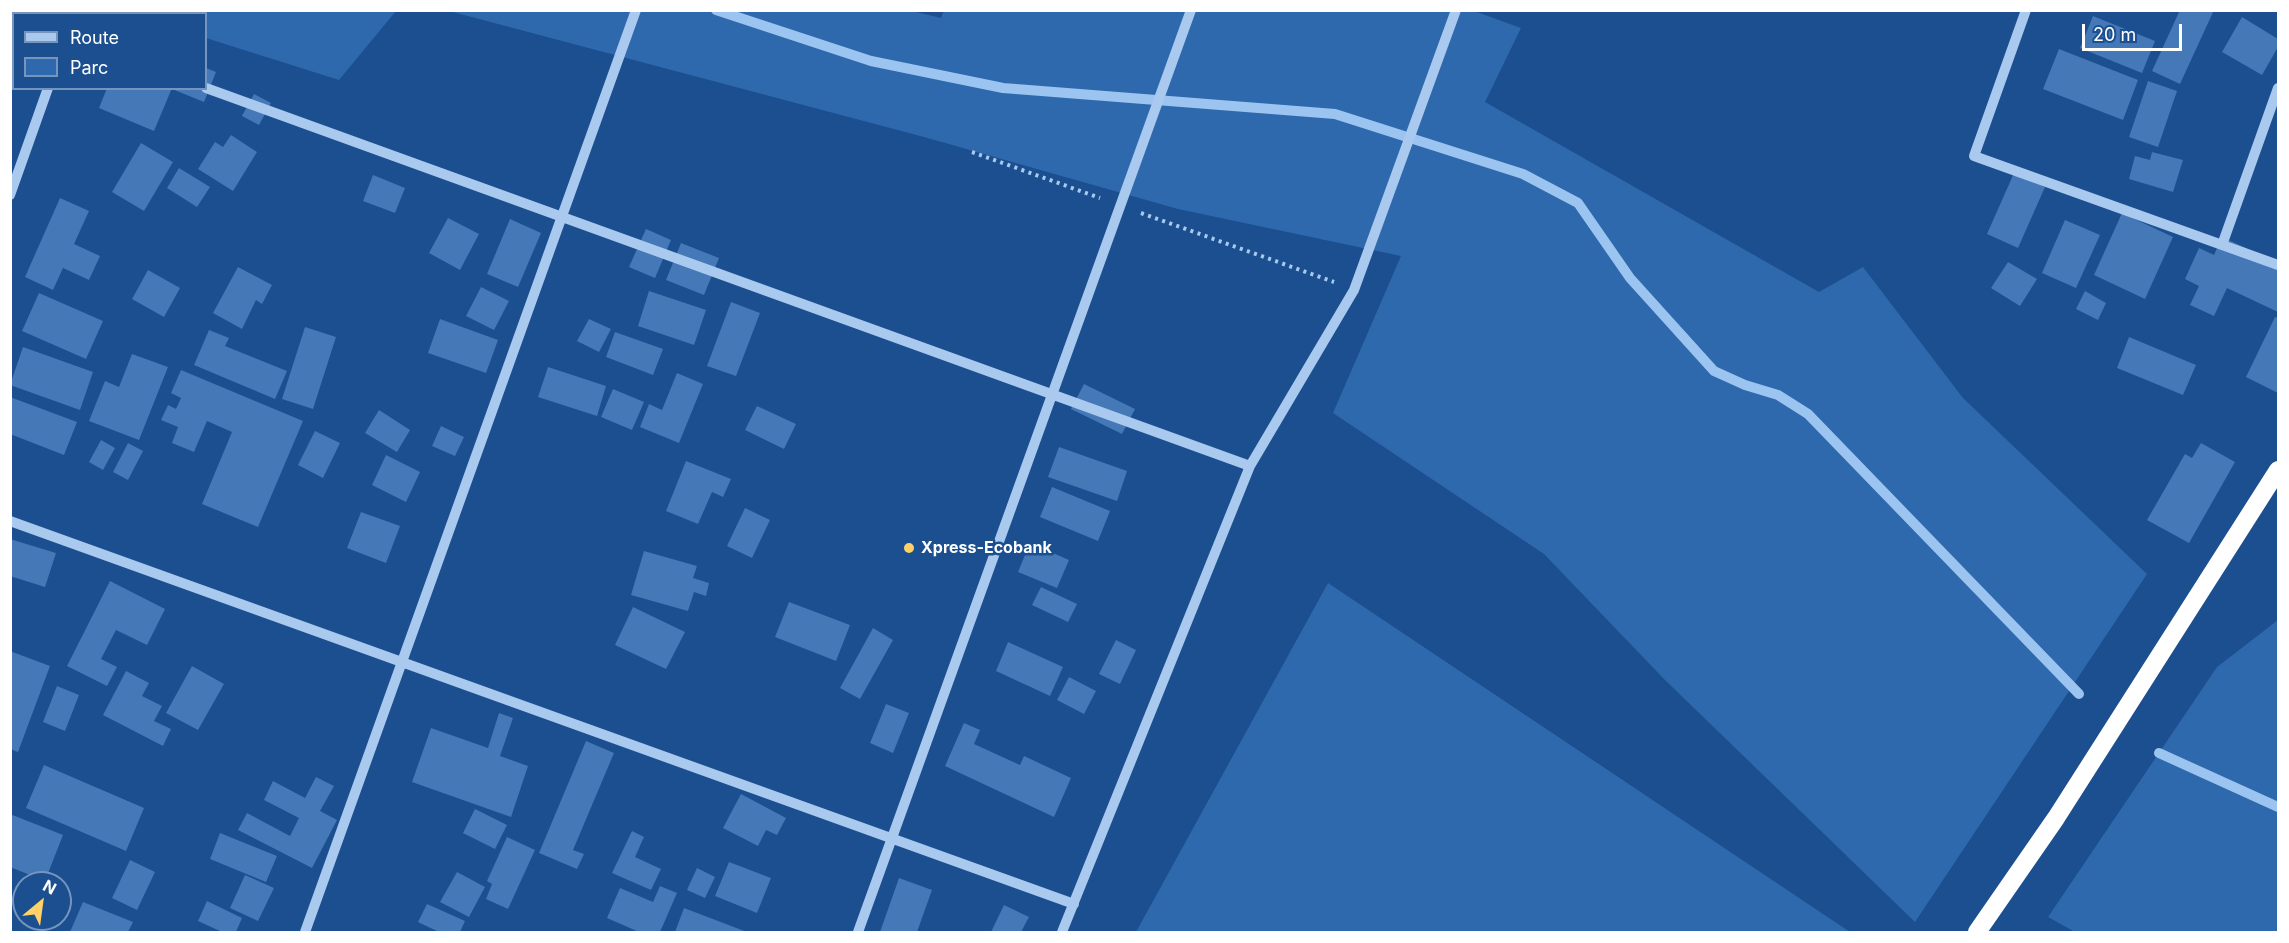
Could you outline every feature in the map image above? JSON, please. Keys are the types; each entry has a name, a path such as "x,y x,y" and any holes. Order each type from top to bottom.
{"highway":[{"path":"1977,933 2056,818 2278,470"}],"street":[{"path":"305,933 636,10"},
{"path":"858,933 1191,10"},
{"path":"1062,933 1250,466 1354,290 1456,10"},
{"path":"2026,10 1974,156 2278,265"},
{"path":"207,88 1250,466"},
{"path":"2222,245 2278,88"},
{"path":"10,195 47,90"},
{"path":"10,521 1074,904"}],"path":[{"path":"972,152 1354,290"}],"green space":[{"path":"908,10 941,18 944,10 1474,11 1521,28 1485,102 1819,292 1863,267 1963,398 2147,574 1915,922 1664,679 1544,554 1333,413 1401,256 1178,209 924,137 449,11"},
{"path":"120,11 396,11 339,80 207,38 207,12"},
{"path":"1328,583 1850,932 1136,932"},
{"path":"2278,620 2278,932 2075,932 2048,917 2217,667"}],"building":[{"path":"2180,10 2214,10 2180,84 2152,71"},
{"path":"2093,16 2155,41 2142,73 2080,48"},
{"path":"2242,17 2278,39 2278,47 2262,75 2222,52"},
{"path":"2059,49 2138,80 2123,120 2043,89"},
{"path":"207,68 216,72 204,102 174,90 207,90"},
{"path":"2148,81 2177,91 2158,147 2129,137"},
{"path":"106,90 171,90 154,131 99,108"},
{"path":"254,94 271,103 259,125 242,116"},
{"path":"231,135 257,152 233,191 198,169 215,142 223,147"},
{"path":"141,143 173,162 144,211 112,192"},
{"path":"2152,152 2183,160 2173,192 2129,179 2135,156 2150,160"},
{"path":"179,168 210,187 197,207 167,188"},
{"path":"2014,173 2045,187 2018,248 1987,234"},
{"path":"373,175 405,188 395,213 363,201"},
{"path":"60,198 89,211 74,244 100,256 89,280 63,268 53,290 25,277"},
{"path":"2122,213 2173,237 2145,299 2094,275"},
{"path":"448,218 479,234 460,270 429,253"},
{"path":"510,219 541,233 518,287 487,274"},
{"path":"2065,220 2100,235 2076,288 2042,273"},
{"path":"646,229 671,240 655,278 629,267"},
{"path":"2222,237 2278,263 2278,312 2227,288 2214,316 2190,305 2199,286 2185,279 2199,248 2214,255"},
{"path":"681,243 719,258 704,295 666,280"},
{"path":"2008,262 2037,279 2020,306 1991,288"},
{"path":"238,267 272,285 262,304 256,300 242,329 213,313"},
{"path":"148,270 180,288 164,317 132,299"},
{"path":"481,287 509,301 494,330 466,316"},
{"path":"649,291 706,310 694,345 638,326"},
{"path":"2085,291 2106,303 2098,320 2076,309"},
{"path":"39,293 103,321 86,359 22,331"},
{"path":"731,302 760,313 736,376 707,366"},
{"path":"2275,317 2278,318 2278,393 2246,377"},
{"path":"440,319 498,340 486,373 428,353"},
{"path":"589,319 611,329 599,352 577,341"},
{"path":"305,327 336,337 313,409 282,399"},
{"path":"209,330 229,338 225,346 287,371 275,399 194,365"},
{"path":"615,332 663,349 653,375 606,357"},
{"path":"2129,337 2196,365 2183,395 2117,368"},
{"path":"23,347 93,372 80,410 10,385"},
{"path":"132,354 168,367 139,440 89,421 105,381 119,387"},
{"path":"548,367 606,386 597,416 538,397"},
{"path":"181,370 303,421 258,527 202,504 232,432 207,421 194,452 172,443 178,427 161,420 168,405 176,409 181,398 171,393"},
{"path":"677,373 703,384 679,443 640,427 649,404 662,410"},
{"path":"1084,384 1135,409 1122,434 1071,409"},
{"path":"613,389 644,402 632,430 601,417"},
{"path":"10,397 77,422 64,455 10,434"},
{"path":"757,406 796,424 784,449 745,430"},
{"path":"379,410 410,430 397,452 365,433"},
{"path":"441,426 464,437 455,456 432,446"},
{"path":"315,431 340,443 323,478 298,465"},
{"path":"101,440 115,448 103,470 89,462"},
{"path":"128,443 143,451 128,480 113,472"},
{"path":"2201,443 2235,462 2189,543 2147,520 2185,454 2192,458"},
{"path":"1059,447 1127,471 1117,501 1048,477"},
{"path":"386,455 420,472 406,502 372,485"},
{"path":"686,461 731,479 723,497 712,492 698,524 666,511"},
{"path":"1052,487 1110,511 1098,541 1040,517"},
{"path":"745,508 770,520 752,558 727,546"},
{"path":"361,512 400,526 386,563 347,548"},
{"path":"10,539 56,553 45,587 10,576"},
{"path":"1030,543 1069,560 1057,588 1018,572"},
{"path":"644,551 697,566 693,578 709,583 706,596 694,592 688,611 631,595"},
{"path":"110,581 165,609 147,645 116,630 101,659 117,667 107,686 67,666"},
{"path":"1041,587 1077,604 1068,622 1032,605"},
{"path":"789,602 850,625 836,661 775,637"},
{"path":"633,607 685,632 666,669 615,645"},
{"path":"873,628 893,640 860,699 840,688"},
{"path":"1116,640 1136,650 1120,684 1099,674"},
{"path":"1008,642 1063,667 1050,696 996,671"},
{"path":"10,651 50,666 18,752 10,749"},
{"path":"192,666 224,684 198,730 166,713"},
{"path":"126,671 149,683 142,696 162,706 154,721 171,729 163,746 103,715"},
{"path":"1069,677 1096,691 1084,714 1057,700"},
{"path":"57,686 79,695 65,731 43,722"},
{"path":"886,704 909,713 893,753 870,743"},
{"path":"499,713 513,718 500,756 528,766 511,817 412,782 431,728 488,748"},
{"path":"964,723 980,730 974,744 1020,765 1024,756 1071,778 1054,817 945,766"},
{"path":"586,741 614,753 573,850 584,854 577,869 539,853"},
{"path":"44,765 144,808 126,851 26,808"},
{"path":"316,777 334,786 320,811 337,820 312,868 238,830 247,813 290,836 299,818 264,800 273,781 305,798"},
{"path":"741,794 786,818 777,835 766,830 758,846 723,828"},
{"path":"475,809 507,825 495,849 463,833"},
{"path":"10,814 63,835 49,871 20,871 10,867"},
{"path":"632,831 644,837 635,857 661,869 651,890 612,873"},
{"path":"220,833 277,856 266,882 210,859"},
{"path":"507,837 535,850 508,909 486,899 492,884 487,881"},
{"path":"130,860 155,872 137,910 112,898"},
{"path":"729,862 771,878 757,913 715,896"},
{"path":"697,868 715,877 705,898 687,890"},
{"path":"457,872 485,887 469,917 440,902"},
{"path":"245,875 274,888 258,921 230,908"},
{"path":"899,878 932,890 917,932 880,932"},
{"path":"660,886 677,893 660,932 639,932 607,918 620,888 653,902"},
{"path":"207,901 242,918 236,932 222,932 198,921"},
{"path":"83,902 133,922 128,932 70,932"},
{"path":"427,904 465,921 460,932 439,932 418,922"},
{"path":"1004,905 1029,917 1021,932 991,932"},
{"path":"684,908 747,932 675,932"}],"waterway":[{"path":"716,10 871,61 1003,88 1335,114 1523,174 1578,203 1630,278 1714,371 1745,385 1778,395 1808,414 2079,694"},
{"path":"2159,753 2278,807"}],"place":[{"name":"Xpress-Ecobank","path":"909,548"}]}
